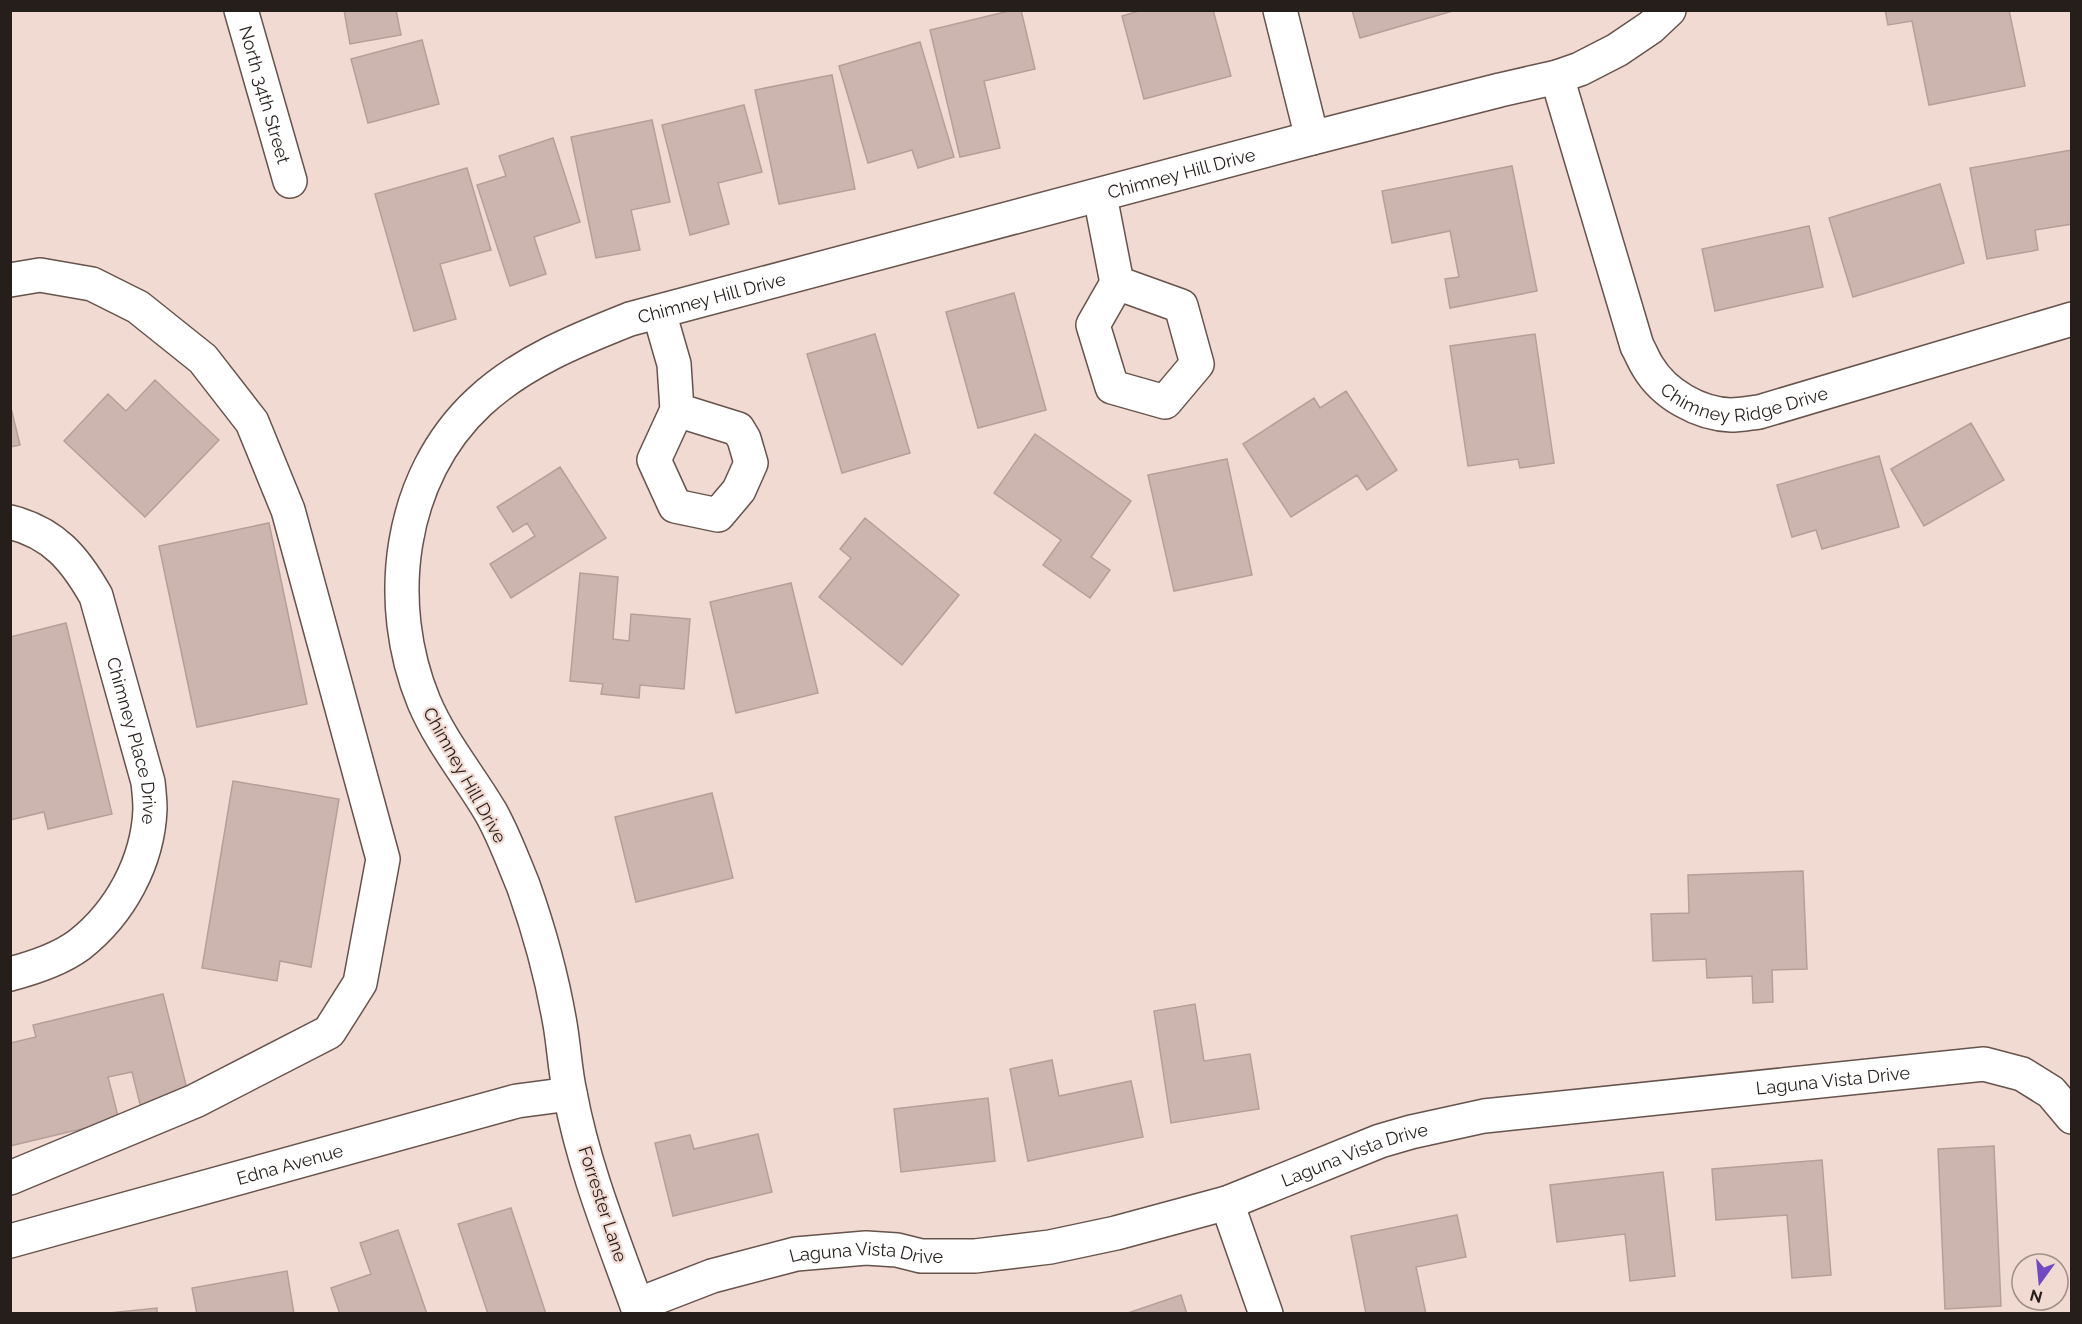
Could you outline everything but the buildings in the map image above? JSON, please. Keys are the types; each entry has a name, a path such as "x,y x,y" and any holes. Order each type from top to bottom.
{"street":[{"name":"North 34th Street","path":"242,10 290,181"},
{"path":"1280,10 1312,138"},
{"name":"Chimney Hill Drive","path":"570,1094 560,1023 546,960 522,885 491,813 445,743 425,704 413,673 404,631 402,572 409,521 425,477 446,440 479,402 531,363 576,341 630,319 1312,138 1557,77 1580,69 1617,50 1651,27 1669,10"},
{"name":"Chimney Ridge Drive","path":"1557,77 1637,346 1648,369 1664,387 1701,410 1730,415 1759,412 2072,319"},
{"path":"1100,196 1117,283"},
{"path":"10,280 40,275 92,284 138,307 203,359 252,422 288,510 383,859 360,983 329,1032 195,1101 10,1178"},
{"path":"658,312 674,364 677,410"},
{"name":"Chimney Place Drive","path":"10,522 27,526 55,542 80,568 96,596 148,782 150,810 145,845 130,885 109,917 78,945 47,962 10,974"},
{"name":"Laguna Vista Drive","path":"638,1309 712,1276 796,1254 866,1248 897,1250 921,1256 975,1256 1050,1247 1116,1233 1227,1203 1380,1141 1484,1116 1984,1064 2022,1074 2051,1092 2072,1117"},
{"name":"Edna Avenue","path":"10,1241 517,1101 570,1094"},
{"name":"Forrester Lane","path":"570,1094 592,1179 638,1309"},
{"path":"1227,1203 1266,1314"}]}
